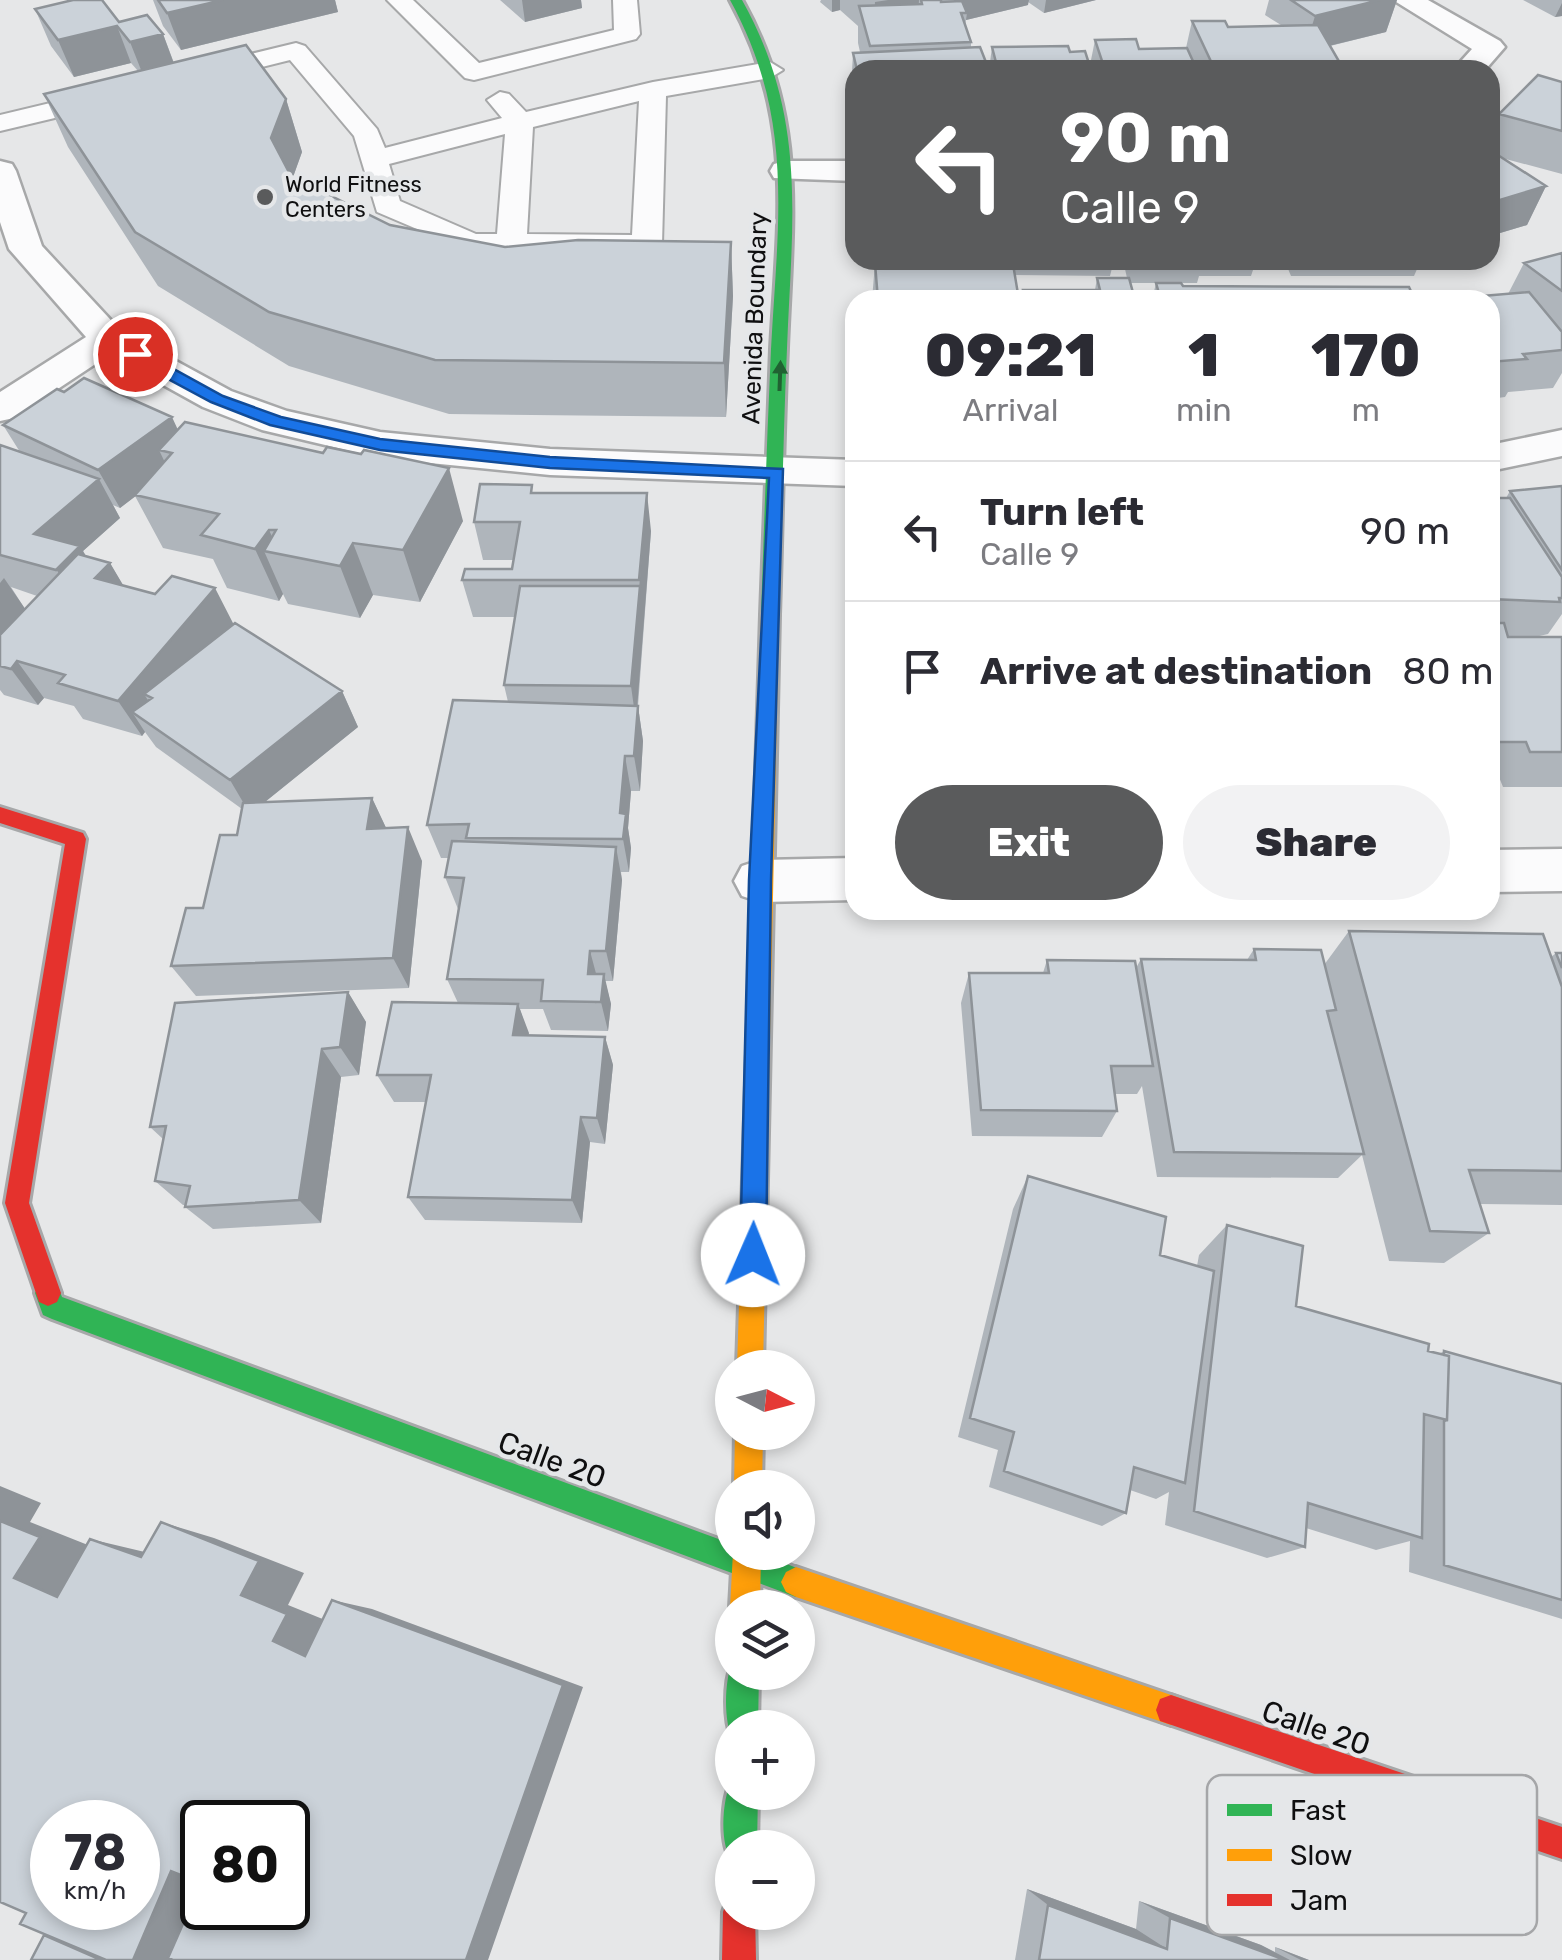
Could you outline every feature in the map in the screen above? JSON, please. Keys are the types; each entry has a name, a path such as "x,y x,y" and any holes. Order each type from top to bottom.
{"main road":[{"name":"Avenida Boundary","path":"736,0 760,38 770,70 784,120 786,171 760,880 750,1350"},
{"name":"Calle 20","path":"0,815 76,839 17,1203 52,1306 715,1548"},
{"name":"Calle 20","path":"777,1570 1364,1775"},
{"name":"Calle 20","path":"1537,1835 1562,1844"},
{"path":"738,1960 739,1930"}],"street":[{"path":"1407,0 1490,47 1478,60"},
{"path":"786,171 845,170"},
{"path":"0,171 26,249 108,339 217,399 276,421 380,444 550,462 845,473"},
{"path":"0,410 108,339"},
{"path":"1500,456 1562,443"},
{"path":"1500,871 1562,870"},
{"path":"760,880 845,880"}],"lane":[{"path":"399,0 520,122 511,245"},
{"path":"474,72 627,34 625,0"},
{"path":"0,123 296,51 367,135 387,206 471,243 647,244 654,90"},
{"path":"374,160 654,90 770,70"}],"building":[{"path":"73,0 102,0 119,22 147,15 163,34 130,42 117,26 58,40 35,9"},
{"path":"158,0 223,0 167,13"},
{"path":"921,0 962,1 967,13 961,13 971,42 870,46 859,6 922,4"},
{"path":"1291,0 1380,0 1315,16"},
{"path":"1192,21 1225,21 1228,27 1318,25 1338,60 1210,60"},
{"path":"1136,39 1139,49 1187,48 1192,60 1102,60 1095,40"},
{"path":"246,45 286,99 271,138 291,176 390,225 505,247 578,240 731,242 724,363 435,360 269,312 135,232 44,94"},
{"path":"1068,46 1070,52 1085,51 1088,60 995,60 992,47"},
{"path":"980,47 985,60 855,60 853,53"},
{"path":"1538,75 1562,82 1562,131 1500,113"},
{"path":"1500,156 1546,186 1500,200"},
{"path":"1562,253 1562,291 1524,263"},
{"path":"876,270 1014,270 1017,290 877,290"},
{"path":"1097,278 1129,278 1132,290 1100,290"},
{"path":"1156,283 1410,290 1158,290"},
{"path":"1529,292 1562,332 1562,350 1500,361 1500,294"},
{"path":"84,378 172,417 98,470 3,425 57,389 64,392"},
{"path":"185,422 323,453 327,447 361,454 364,450 449,468 403,550 353,543 340,566 264,551 276,530 269,530 255,549 201,535 219,514 135,495 172,453 159,450"},
{"path":"0,445 99,479 34,534 80,546 56,570 0,555"},
{"path":"480,484 532,485 531,493 647,493 639,580 462,580 465,569 512,569 520,522 474,522"},
{"path":"1562,486 1562,570 1510,491"},
{"path":"1500,498 1510,498 1562,577 1560,602 1500,599"},
{"path":"78,554 110,563 95,578 155,594 172,576 215,588 118,701 58,683 65,675 17,661 11,669 0,666 0,635"},
{"path":"520,586 640,586 631,686 504,685"},
{"path":"235,623 342,691 230,780 132,712 152,698 144,694"},
{"path":"1500,623 1504,623 1508,637 1562,637 1562,752 1530,752 1526,742 1500,742"},
{"path":"453,700 638,706 634,756 625,756 620,813 626,814 623,839 466,838 469,824 427,825"},
{"path":"372,798 367,829 408,827 393,958 171,966 186,908 203,908 220,835 237,835 243,803"},
{"path":"452,841 616,847 606,951 590,951 588,974 604,974 601,1002 541,1001 543,980 447,979 464,878 445,877"},
{"path":"1349,931 1543,934 1562,987 1562,1171 1469,1170 1489,1233 1430,1231"},
{"path":"1254,949 1321,950 1336,1010 1327,1011 1364,1154 1174,1152 1141,959 1256,960"},
{"path":"1047,960 1135,961 1153,1066 1111,1066 1117,1111 981,1110 969,973 1049,973"},
{"path":"348,992 340,1047 322,1049 299,1200 185,1207 190,1186 155,1181 166,1126 150,1127 175,1003"},
{"path":"392,1002 518,1004 513,1035 605,1037 597,1118 581,1117 572,1200 408,1197 431,1075 377,1075"},
{"path":"1028,1176 1166,1217 1160,1255 1214,1271 1185,1483 1134,1467 1126,1513 1004,1471 1014,1432 970,1418"},
{"path":"1227,1225 1303,1246 1296,1306 1429,1344 1428,1351 1449,1356 1447,1420 1424,1414 1422,1538 1308,1503 1305,1547 1194,1511"},
{"path":"1444,1351 1562,1384 1562,1600 1444,1565 1444,1421 1449,1356"},
{"path":"0,1521 40,1537 14,1578 57,1597 90,1539 141,1557 161,1522 259,1561 241,1595 287,1614 273,1641 305,1656 332,1600 563,1685 466,1960 168,1958 180,1930 310,1930 310,1800 180,1800 180,1875 171,1871 160,1897 160,1800 30,1800 30,1928 20,1924 26,1913 0,1902"},
{"path":"1048,1905 1167,1949 1170,1918 1207,1932 1207,1935 1285,1960 1039,1960"},
{"path":"34,1930 146,1930 133,1960 106,1960"},
{"path":"44,1935 101,1960 31,1960"}],"traffic: fast":[{"path":"736,0 758,39 773,81 785,169 770,615"},
{"path":"48,1293 52,1306 796,1582"},
{"path":"743,1710 744,1690"},
{"path":"741,1830 742,1810"}],"traffic: slow":[{"path":"750,1350 770,615"},
{"path":"748,1470 749,1450"},
{"path":"746,1570 746,1590"},
{"path":"796,1582 1171,1710"}],"traffic: jam":[{"path":"0,815 76,839 17,1203 48,1293"},
{"path":"1171,1710 1362,1775"},
{"path":"1537,1834 1562,1843"},
{"path":"739,1930 739,1960"}],"place":[{"name":"World Fitness Centers","path":"265,197"}],"route":[{"path":"135,354 217,399 276,421 380,444 550,462 777,473 760,880 753,1255"}]}
